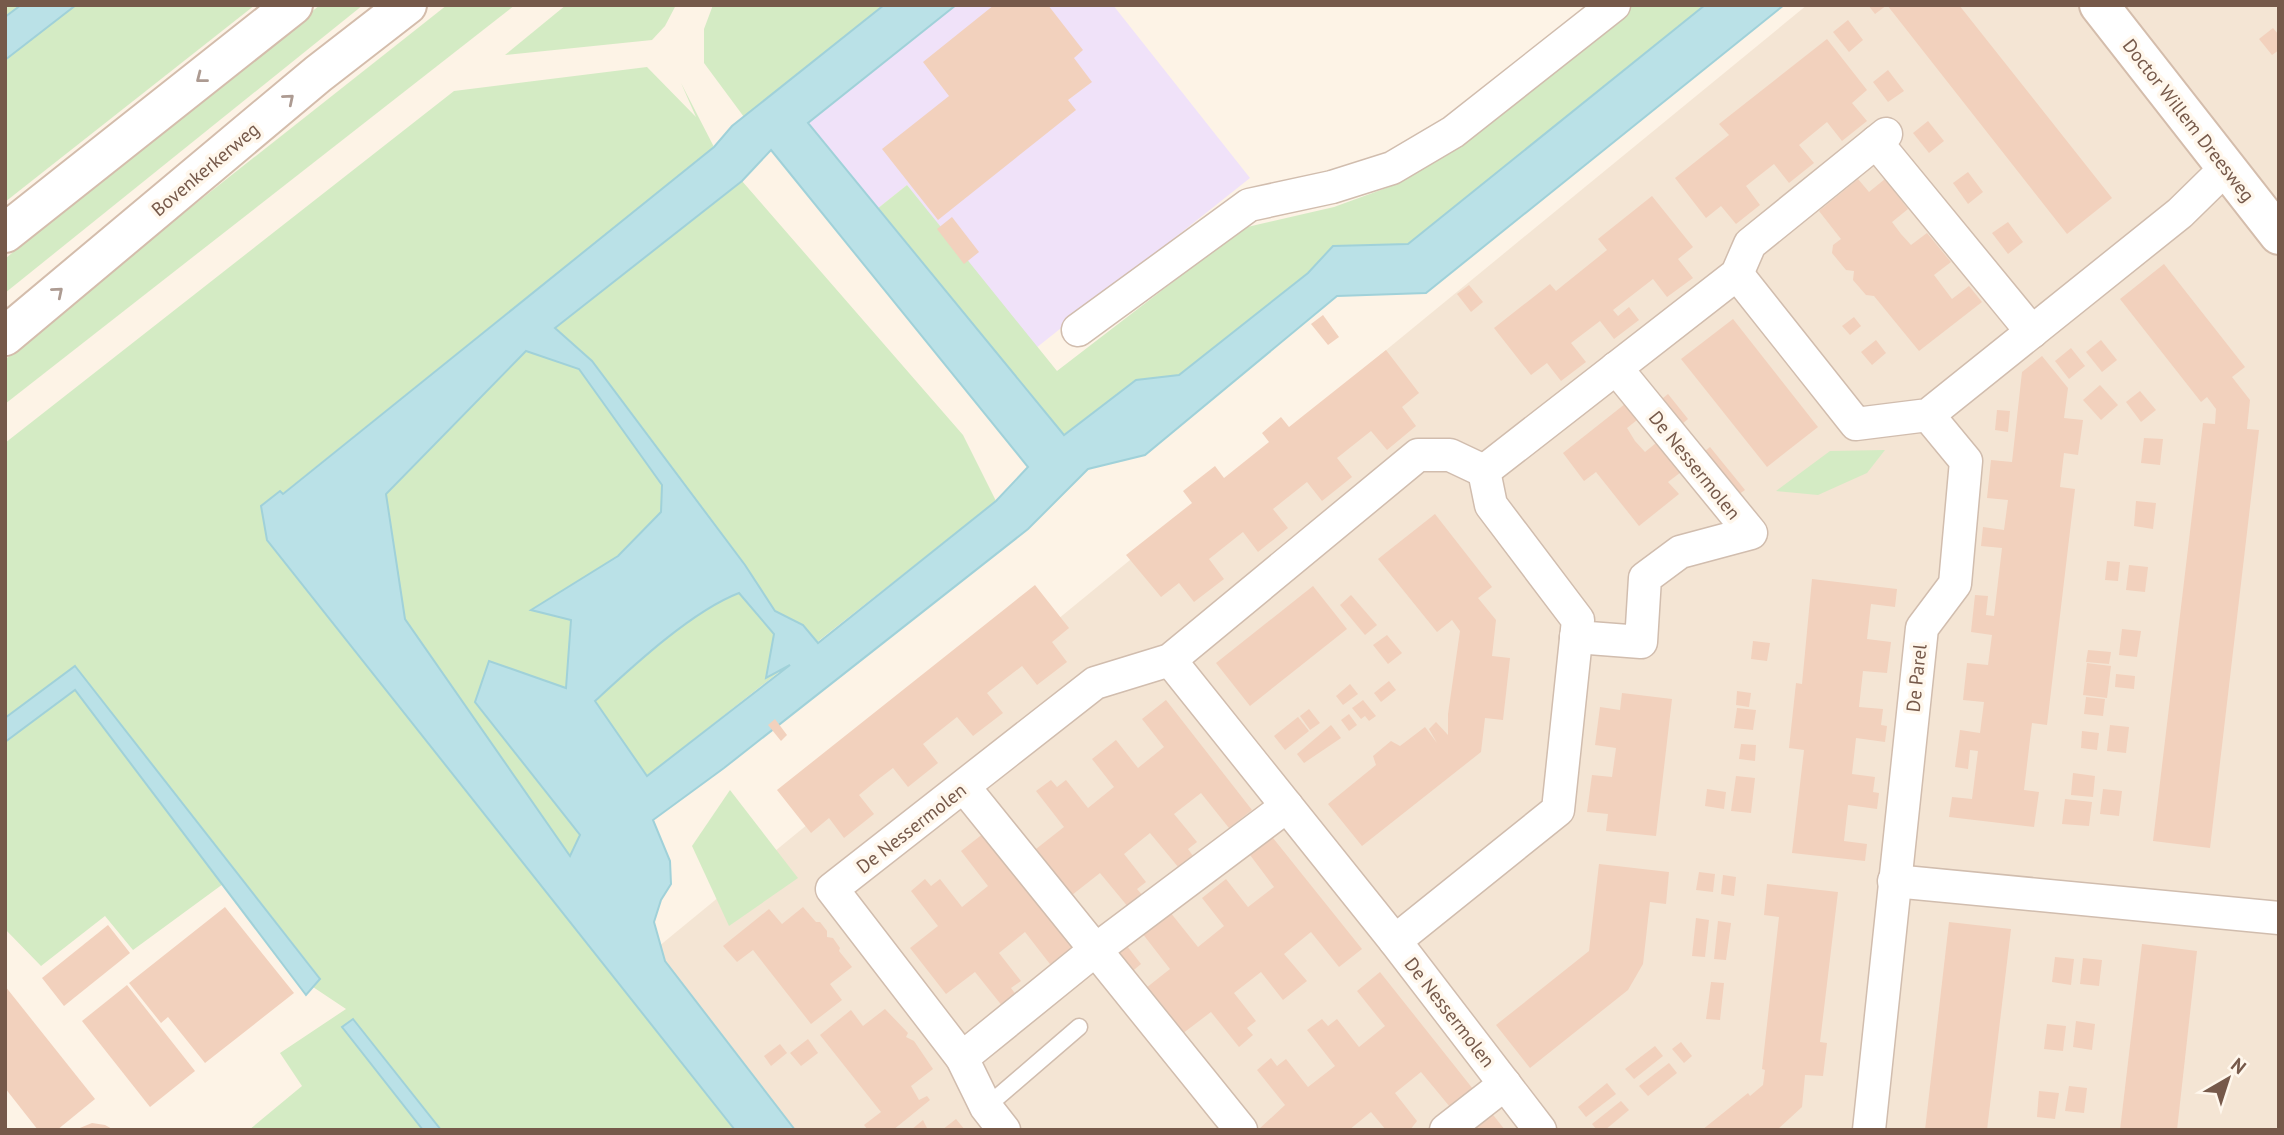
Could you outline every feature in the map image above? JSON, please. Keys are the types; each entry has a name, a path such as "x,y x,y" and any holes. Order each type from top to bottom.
{"main road":[{"path":"5,233 293,5"},
{"name":"Bovenkerkerweg","path":"5,336 318,74 407,5"},
{"name":"Doctor Willem Dreesweg","path":"2099,5 2279,235"}],"street":[{"path":"1078,330 1249,205 1332,187 1392,168 1453,132 1614,5"},
{"path":"1484,471 1737,274 1750,244 1881,138 2032,332"},
{"path":"1737,274 1856,424 1928,415 2180,213 2226,168"},
{"name":"De Nessermolen","path":"1576,637 1641,642 1645,578 1680,552 1751,533 1616,368"},
{"name":"De Parel","path":"1869,1130 1922,628 1955,584 1966,461 1928,415"},
{"name":"De Nessermolen","path":"995,1118 962,1058 832,889 1095,683 1170,660 1418,455 1450,456 1484,471 1491,505 1578,620 1558,810 1395,941"},
{"name":"De Nessermolen","path":"1170,660 1395,941 1540,1130"},
{"path":"964,786 1094,951 1241,1130"},
{"path":"962,1058 1094,951 1287,806"},
{"path":"1894,880 2279,918"},
{"name":"De Nessermolen","path":"1446,1130 1505,1083"}],"lane":[{"name":"De Nessermolen","path":"995,1118 1079,1027"}],"shaded area":[{"path":"956,5 1113,5 1250,178 1036,348 907,185 877,209 808,122"},
{"path":"1807,5 2279,5 2279,1130 700,1130 597,997"}],"green space":[{"path":"5,5 255,5 5,202"},
{"path":"320,5 363,5 5,293 5,259 52,218"},
{"path":"447,5 515,5 5,404 5,360 33,332"},
{"path":"566,5 676,5 665,26 652,40 505,55"},
{"path":"713,5 884,5 744,117 704,63 704,29"},
{"path":"1634,5 1705,5 1408,244 1333,246 1308,273 1179,375 1136,380 1063,435 877,209 907,185 1057,371 1243,228 1334,207 1389,187 1459,144"},
{"path":"647,67 696,117 681,83 714,147 282,494 280,492 267,540 735,1130 441,1130 353,1019 342,1027 423,1130 249,1130 302,1086 280,1053 346,1009 313,987 320,978 75,666 5,718 5,443 454,91"},
{"path":"742,181 963,435 996,501 647,776 595,701 475,702 580,835 570,856 405,619 386,494 526,351"},
{"path":"1885,450 1867,473 1818,495 1776,491 1830,451"},
{"path":"75,690 223,884 133,950 105,916 41,966 5,929 5,742"},
{"path":"730,790 798,878 729,926 692,846"}],"water":[{"path":"21,5 76,5 5,60 5,17"},
{"path":"884,5 956,5 808,123 1064,435 1136,380 1179,375 1308,273 1333,246 1408,244 1705,5 1784,5 1426,293 1337,296 1145,455 1088,469 1028,529 724,768 653,820 670,861 671,884 661,900 654,922 665,961 795,1130 735,1130 267,540 261,506 280,491 283,494 714,147 732,126","holes":["771,150 1028,467 996,501 818,643 803,625 775,611 745,565 592,361 555,328 742,181","526,351 579,369 662,485 661,512 618,556 531,610 571,620 566,688 489,661 475,702 580,835 570,856 405,619 386,494","739,593 774,634 766,678 790,665 647,776 595,701 664,641 721,601"]},
{"path":"75,666 320,979 306,995 75,690 5,742 5,718"},
{"path":"353,1019 441,1130 423,1130 342,1027"}],"building":[{"path":"994,5 1048,5 1083,50 1074,58 1092,82 1068,100 1076,110 938,220 882,149 949,96 923,62"},
{"path":"1868,5 1887,5 1875,14"},
{"path":"1887,5 1959,5 2112,198 2067,234"},
{"path":"1848,20 1863,40 1849,52 1833,32"},
{"path":"2273,28 2279,35 2279,50 2272,55 2259,39"},
{"path":"1827,39 1867,90 1852,103 1867,121 1842,141 1827,122 1799,145 1814,163 1789,183 1774,164 1746,186 1760,205 1736,224 1721,206 1706,218 1675,178 1729,135 1719,124"},
{"path":"1888,70 1904,91 1888,102 1873,82"},
{"path":"1928,121 1944,141 1929,153 1913,133"},
{"path":"1968,172 1983,192 1968,204 1953,183"},
{"path":"1858,179 1869,192 1885,179 1908,209 1892,222 1901,234 1911,245 1927,233 1951,262 1934,275 1952,299 1969,286 1982,302 1919,351 1874,296 1866,295 1853,280 1854,271 1846,270 1832,253 1833,245 1841,239 1819,211"},
{"path":"1652,196 1693,247 1678,259 1693,278 1667,297 1653,279 1613,310 1618,316 1629,307 1639,320 1614,339 1600,321 1571,343 1586,362 1561,381 1547,363 1531,375 1494,328 1550,284 1556,291 1607,250 1598,239"},
{"path":"952,217 979,252 964,264 937,229"},
{"path":"2008,222 2023,242 2008,254 1992,233"},
{"path":"2164,264 2245,367 2232,377 2250,400 2247,429 2259,430 2210,848 2153,841 2203,423 2215,424 2216,409 2207,397 2201,402 2120,299"},
{"path":"1469,285 1483,302 1471,312 1457,294"},
{"path":"1323,315 1339,337 1328,345 1311,324"},
{"path":"1854,317 1861,326 1850,335 1842,326"},
{"path":"1733,319 1818,427 1767,467 1681,359"},
{"path":"1876,340 1886,353 1872,365 1861,352"},
{"path":"2101,340 2117,360 2102,372 2086,352"},
{"path":"2071,348 2085,366 2069,379 2055,361"},
{"path":"1386,350 1419,393 1402,407 1416,426 1387,450 1371,431 1337,458 1352,477 1322,501 1307,482 1273,509 1288,528 1258,552 1243,532 1209,559 1224,579 1194,602 1179,583 1161,597 1126,555 1192,503 1183,491 1215,466 1224,478 1269,442 1262,433 1281,417 1289,427"},
{"path":"2042,356 2068,388 2064,418 2083,420 2078,455 2064,453 2060,487 2075,489 2047,725 2032,723 2024,790 2039,792 2034,827 1949,817 1952,797 1972,799 1978,751 1970,750 1968,769 1955,767 1960,730 1980,733 1984,702 1963,700 1967,663 1988,665 1992,635 1971,632 1975,595 1988,596 1986,615 1994,616 2002,548 1981,546 1983,527 2004,530 2008,500 1987,498 1991,460 2012,462 2022,372"},
{"path":"2100,385 2118,405 2101,420 2083,400"},
{"path":"2140,391 2156,410 2141,422 2126,402"},
{"path":"1668,394 1688,419 1676,429 1656,404"},
{"path":"1630,400 1642,416 1627,428 1635,441 1645,452 1661,439 1685,469 1668,482 1679,494 1639,526 1596,472 1584,481 1563,453"},
{"path":"1997,410 2010,411 2008,432 1995,430"},
{"path":"2144,438 2163,439 2160,465 2141,463"},
{"path":"1710,447 1745,490 1732,499 1698,457"},
{"path":"2136,501 2156,503 2153,529 2134,526"},
{"path":"1435,514 1492,587 1478,598 1496,620 1492,656 1510,658 1503,720 1485,718 1481,752 1362,846 1328,804 1376,765 1373,756 1391,741 1400,746 1425,727 1437,743 1429,729 1436,722 1448,735 1448,714 1460,631 1452,620 1437,632 1378,559"},
{"path":"2107,561 2120,562 2118,581 2105,580"},
{"path":"2129,565 2148,567 2145,592 2126,590"},
{"path":"1812,579 1897,589 1895,607 1871,604 1867,639 1891,642 1887,673 1863,671 1859,707 1883,709 1881,725 1887,726 1885,742 1856,738 1852,774 1875,777 1873,792 1879,793 1877,809 1848,805 1844,841 1867,844 1865,861 1792,853 1804,750 1789,748 1796,683 1802,684"},
{"path":"1035,585 1069,628 1052,642 1067,662 1037,685 1022,666 987,693 1003,713 973,736 957,717 923,744 938,763 908,787 893,768 859,795 874,814 844,838 829,818 811,833 777,790"},
{"path":"1313,586 1347,629 1250,706 1216,663"},
{"path":"1351,595 1377,625 1365,635 1340,605"},
{"path":"2122,629 2141,631 2137,657 2119,655"},
{"path":"1387,635 1402,653 1388,664 1373,645"},
{"path":"1753,641 1770,643 1767,661 1751,659"},
{"path":"2088,650 2111,652 2109,664 2086,662"},
{"path":"2087,663 2111,666 2107,698 2083,695"},
{"path":"2116,674 2135,676 2134,689 2115,687"},
{"path":"1389,681 1396,690 1381,702 1374,693"},
{"path":"1350,684 1358,694 1343,705 1336,696"},
{"path":"1737,691 1751,693 1749,707 1736,705"},
{"path":"1622,693 1672,699 1656,836 1606,831 1608,814 1587,812 1592,775 1612,777 1616,748 1595,745 1600,707 1620,710"},
{"path":"2086,697 2105,699 2103,716 2084,714"},
{"path":"1166,700 1252,810 1229,828 1201,793 1174,814 1197,842 1188,849 1193,856 1179,868 1150,833 1124,854 1146,882 1137,889 1143,896 1129,908 1100,873 1072,895 1036,849 1064,827 1036,791 1051,780 1057,787 1066,780 1088,808 1114,787 1092,759 1116,740 1138,768 1164,747 1142,719"},
{"path":"1363,700 1376,716 1369,721 1365,716 1361,719 1352,708"},
{"path":"1737,708 1756,710 1753,730 1734,728"},
{"path":"1309,709 1320,723 1310,730 1300,716"},
{"path":"1349,714 1357,725 1349,731 1341,720"},
{"path":"1298,717 1309,731 1285,750 1274,736"},
{"path":"775,719 787,735 781,741 768,725"},
{"path":"1331,725 1341,738 1304,763 1297,754"},
{"path":"2110,725 2129,727 2126,753 2107,751"},
{"path":"2082,731 2099,733 2097,750 2081,748"},
{"path":"1741,744 1756,745 1755,761 1739,759"},
{"path":"2073,773 2095,776 2093,797 2071,795"},
{"path":"1736,776 1755,778 1751,813 1731,811"},
{"path":"1707,789 1726,792 1724,809 1705,806"},
{"path":"2103,789 2122,791 2119,816 2100,814"},
{"path":"2065,799 2092,802 2089,826 2062,824"},
{"path":"984,833 1076,950 1053,968 1025,932 999,953 1021,981 1011,988 1017,996 1003,1007 975,972 946,994 910,948 938,926 911,891 925,879 931,886 940,879 962,907 988,886 961,851"},
{"path":"1269,833 1362,949 1339,967 1311,932 1284,954 1307,981 1283,1000 1261,972 1234,993 1256,1021 1247,1028 1253,1035 1239,1047 1211,1012 1182,1034 1146,988 1170,969 1142,933 1170,912 1198,947 1224,926 1202,898 1226,879 1248,907 1274,887 1247,851"},
{"path":"1599,864 1669,872 1666,904 1650,902 1643,964 1628,990 1530,1068 1496,1025 1589,951"},
{"path":"1699,872 1715,874 1713,892 1696,890"},
{"path":"1723,875 1736,877 1734,896 1721,894"},
{"path":"1767,884 1838,892 1820,1042 1827,1043 1823,1076 1805,1075 1802,1107 1777,1130 1702,1130 1748,1093 1750,1096 1763,1085 1765,1070 1762,1069 1779,917 1764,915"},
{"path":"225,907 294,993 205,1063 168,1017 161,1023 129,983"},
{"path":"803,907 816,922 820,922 827,931 827,937 833,938 840,948 839,951 852,967 830,984 842,1000 811,1024 753,950 737,962 723,946 769,909 782,924"},
{"path":"1696,918 1709,920 1705,957 1692,956"},
{"path":"1718,921 1731,923 1726,960 1714,959"},
{"path":"1949,922 2011,929 1987,1130 1925,1130"},
{"path":"108,925 130,953 64,1006 42,978"},
{"path":"2142,944 2197,951 2177,1130 2120,1130"},
{"path":"1127,946 1141,964 1128,975 1114,957"},
{"path":"2055,957 2074,959 2071,985 2052,982"},
{"path":"2083,958 2102,960 2099,986 2080,984"},
{"path":"1380,972 1473,1089 1450,1107 1421,1072 1395,1093 1417,1121 1410,1130 1386,1130 1371,1112 1349,1130 1258,1130 1285,1105 1257,1070 1271,1058 1277,1066 1286,1059 1308,1087 1335,1066 1307,1030 1322,1019 1328,1026 1337,1019 1359,1047 1385,1026 1357,991"},
{"path":"1711,982 1724,983 1720,1020 1706,1019"},
{"path":"127,985 195,1071 150,1107 82,1021"},
{"path":"5,986 95,1099 57,1130 38,1130 5,1088"},
{"path":"885,1009 908,1033 906,1037 914,1041 933,1069 911,1086 919,1100 927,1096 930,1100 893,1130 868,1130 864,1125 881,1112 820,1035 851,1010 863,1026"},
{"path":"2076,1021 2095,1024 2092,1050 2073,1047"},
{"path":"2047,1024 2066,1026 2063,1051 2044,1049"},
{"path":"808,1039 818,1053 801,1066 790,1053"},
{"path":"1681,1042 1692,1056 1684,1063 1672,1049"},
{"path":"780,1044 787,1053 771,1066 764,1056"},
{"path":"1655,1046 1663,1056 1634,1079 1625,1069"},
{"path":"1669,1063 1677,1073 1648,1096 1639,1086"},
{"path":"1607,1083 1616,1094 1586,1117 1578,1107"},
{"path":"2069,1086 2087,1088 2084,1113 2065,1111"},
{"path":"2039,1091 2059,1093 2055,1119 2037,1117"},
{"path":"1621,1101 1629,1110 1605,1130 1597,1130 1592,1124"},
{"path":"1490,1111 1505,1130 1467,1130"},
{"path":"956,1119 965,1130 942,1130"},
{"path":"923,1120 928,1130 911,1130"},
{"path":"92,1123 105,1125 114,1130 75,1130"}]}
